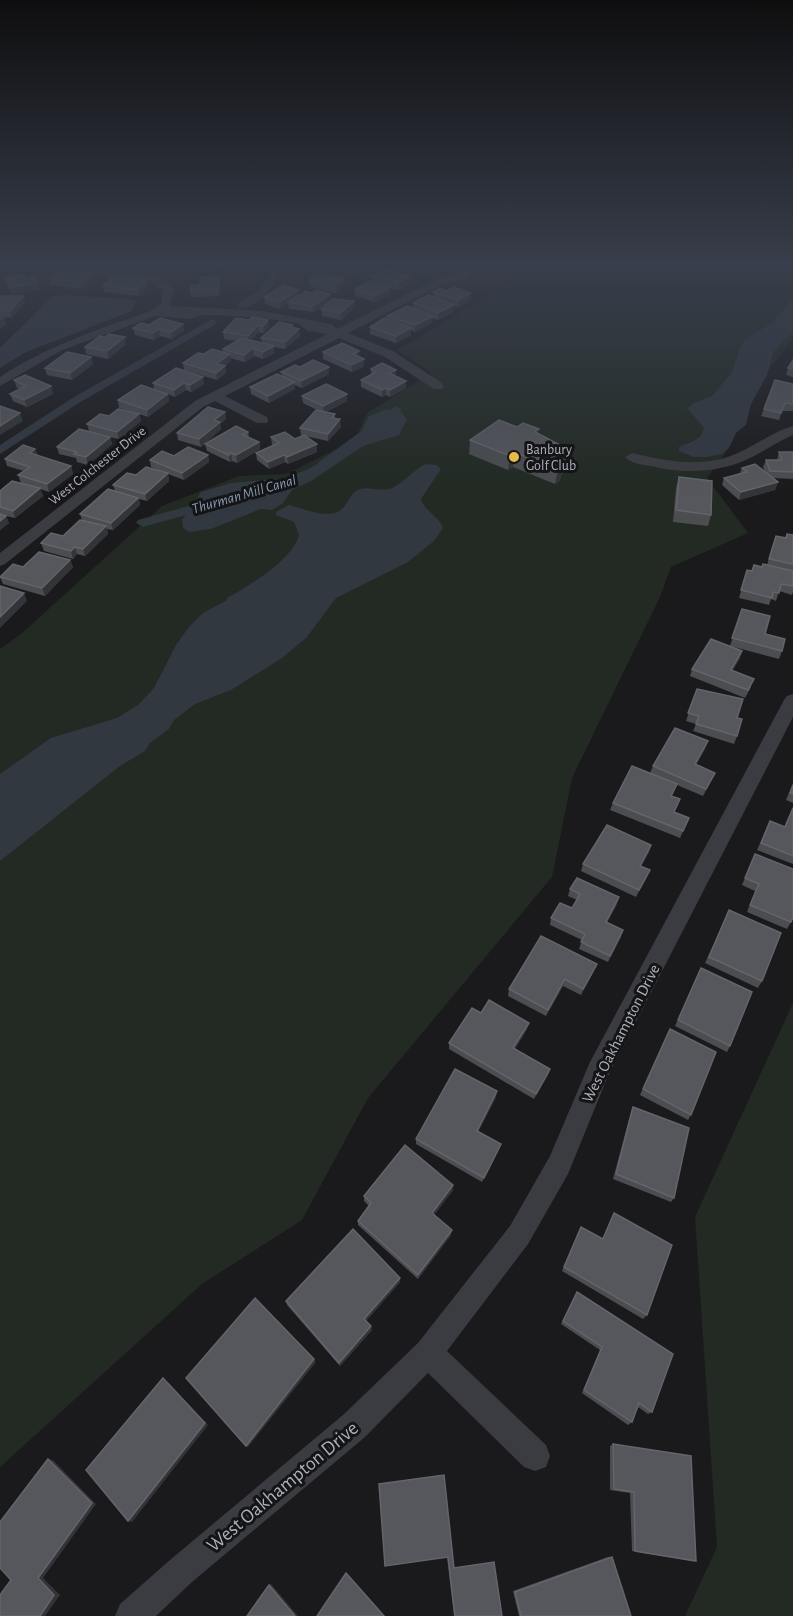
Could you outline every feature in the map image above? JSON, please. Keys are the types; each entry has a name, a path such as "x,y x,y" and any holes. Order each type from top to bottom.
{"street":[{"path":"0,382 27,364 78,340"},
{"name":"West Colchester Drive","path":"0,561 188,412 320,340"},
{"path":"355,340 400,360 417,374 438,386"},
{"path":"215,396 262,420"},
{"path":"632,457 661,465 711,465 739,458 793,430"},
{"name":"West Oakhampton Drive","path":"132,1616 181,1571 354,1426 428,1353 519,1235 559,1165 598,1070 793,700"},
{"path":"428,1353 535,1456"}],"shaded area":[{"path":"413,340 792,340 758,383 729,448 707,478 748,533 671,567 660,597 572,778 552,877 368,1098 302,1220 202,1284 0,1467 0,649 21,634 162,506 239,476 286,474 355,440 367,413 432,373 397,350"},
{"path":"793,1003 793,1616 685,1616 717,1547 695,1217"}],"water":[{"path":"8,340 56,340 24,353 0,368 0,348"},
{"path":"745,340 784,340 773,353 767,375 751,404 746,425 736,433 730,446 722,454 707,457 694,457 679,451 679,447 698,438 704,428 687,408 712,396 732,372"},
{"path":"387,409 402,413 407,419 399,435 363,446 311,481 292,490 283,503 272,510 261,509 211,529 189,532 183,528 182,520 201,492 231,483 285,478 306,470 351,446 358,438 369,416"},
{"path":"426,464 436,465 441,469 421,499 443,528 434,541 408,562 336,598 306,638 282,658 231,690 195,704 174,720 169,729 150,743 145,751 120,766 0,861 0,774 51,738 117,718 138,705 154,688 176,645 189,627 203,613 270,571 289,553 299,535 294,522 276,515 276,512 289,505 323,514 337,512 356,491 365,488 383,490 392,488"}],"building":[{"path":"94,340 121,340 107,351 85,347"},
{"path":"238,340 252,340 274,346 263,352 253,348 244,355 223,349"},
{"path":"342,343 359,351 353,354 364,359 351,365 323,352"},
{"path":"212,349 230,354 216,364 225,366 216,373 183,363 198,353 204,354"},
{"path":"67,352 91,357 70,373 45,368"},
{"path":"313,360 329,367 301,381 281,372 295,365 300,367"},
{"path":"382,363 396,370 389,373 406,381 390,390 386,388 382,390 361,380 376,372 371,369"},
{"path":"176,368 203,377 190,385 184,383 174,390 153,383"},
{"path":"277,374 295,382 268,396 250,387"},
{"path":"25,375 51,386 24,400 10,394 26,386 14,380"},
{"path":"775,380 793,384 793,404 785,403 781,413 764,409"},
{"path":"326,384 347,394 323,406 302,396"},
{"path":"141,385 167,394 147,410 118,400"},
{"path":"0,406 20,413 0,426"},
{"path":"208,407 225,412 214,420 220,422 199,439 177,433"},
{"path":"118,409 139,414 117,432 87,424 100,414 109,416"},
{"path":"316,410 335,414 332,418 340,419 328,434 300,428"},
{"path":"499,420 517,427 523,423 539,429 535,432 560,445 553,450 568,457 559,464 563,466 557,470 515,452 510,456 470,440"},
{"path":"236,426 248,432 243,435 259,442 236,455 231,453 229,455 205,444"},
{"path":"79,429 110,437 86,457 57,447"},
{"path":"285,432 295,439 304,435 317,444 287,457 284,455 268,462 256,453 279,443 271,437"},
{"path":"23,445 35,449 30,453 71,466 47,484 18,475 30,467 5,459"},
{"path":"188,447 208,455 182,473 150,460 162,451 174,456"},
{"path":"779,452 793,452 793,472 770,471 766,460 782,460"},
{"path":"755,464 778,482 741,492 724,478 747,472 742,468"},
{"path":"146,467 168,473 145,494 113,485 127,473 136,475"},
{"path":"679,477 712,481 711,515 676,510"},
{"path":"12,481 40,488 13,511 0,507 0,491"},
{"path":"108,489 138,498 111,523 80,514"},
{"path":"80,520 106,526 83,549 75,547 71,551 41,543 51,533 63,536"},
{"path":"787,534 793,535 793,564 769,559 776,536 786,538"},
{"path":"39,552 70,560 42,588 0,577 13,564 23,567"},
{"path":"763,564 793,571 793,586 781,584 779,593 773,592 772,598 741,590 747,570 752,571 754,565 762,567"},
{"path":"0,586 24,593 0,617"},
{"path":"742,609 770,616 765,634 785,639 782,651 732,638"},
{"path":"711,639 742,651 731,670 754,679 748,690 692,669"},
{"path":"697,689 743,699 737,718 742,719 737,736 696,724 699,716 688,713"},
{"path":"675,728 708,741 695,764 715,773 706,789 653,766"},
{"path":"632,766 677,784 671,796 680,799 674,812 689,818 683,831 613,803"},
{"path":"793,808 793,856 761,843 770,821 785,827"},
{"path":"607,825 651,845 640,866 650,870 639,890 583,864"},
{"path":"755,854 793,869 793,917 791,922 750,905 759,884 745,878"},
{"path":"577,878 619,897 606,922 623,930 610,956 581,942 585,934 551,918 560,903 572,908 580,894 570,889"},
{"path":"729,910 781,933 762,981 709,957"},
{"path":"541,936 597,964 583,989 565,979 548,1010 509,989"},
{"path":"701,968 752,992 730,1046 678,1020"},
{"path":"489,1000 529,1023 513,1048 550,1069 536,1094 449,1043 472,1008 481,1013"},
{"path":"670,1029 716,1052 691,1115 643,1089"},
{"path":"455,1069 497,1091 477,1131 501,1144 484,1178 416,1139"},
{"path":"633,1107 689,1128 674,1198 616,1174"},
{"path":"405,1145 453,1185 432,1213 452,1230 418,1275 358,1221 371,1203 364,1196"},
{"path":"614,1213 672,1245 647,1315 564,1267 581,1227 603,1239"},
{"path":"353,1229 400,1278 364,1319 371,1326 339,1363 286,1301"},
{"path":"577,1292 673,1354 652,1412 639,1403 632,1422 584,1390 602,1347 563,1321"},
{"path":"255,1298 314,1359 246,1446 186,1378"},
{"path":"163,1378 205,1423 128,1521 86,1470"},
{"path":"613,1444 691,1456 696,1561 635,1551 634,1492 614,1489"},
{"path":"48,1459 92,1503 38,1578 54,1595 40,1616 0,1616 0,1595 11,1580 0,1568 0,1522"},
{"path":"444,1475 454,1568 494,1562 502,1616 455,1616 448,1557 385,1566 379,1484"},
{"path":"612,1557 631,1616 521,1616 515,1592"},
{"path":"346,1573 384,1616 317,1616"},
{"path":"269,1585 295,1616 247,1616"}],"waterway":[{"path":"0,450 78,399 180,340"},
{"name":"Thurman Mill Canal","path":"323,465 396,410"},
{"name":"Thurman Mill Canal","path":"143,523 210,504"}],"place":[{"name":"Banbury Golf Club","path":"514,457"}]}
